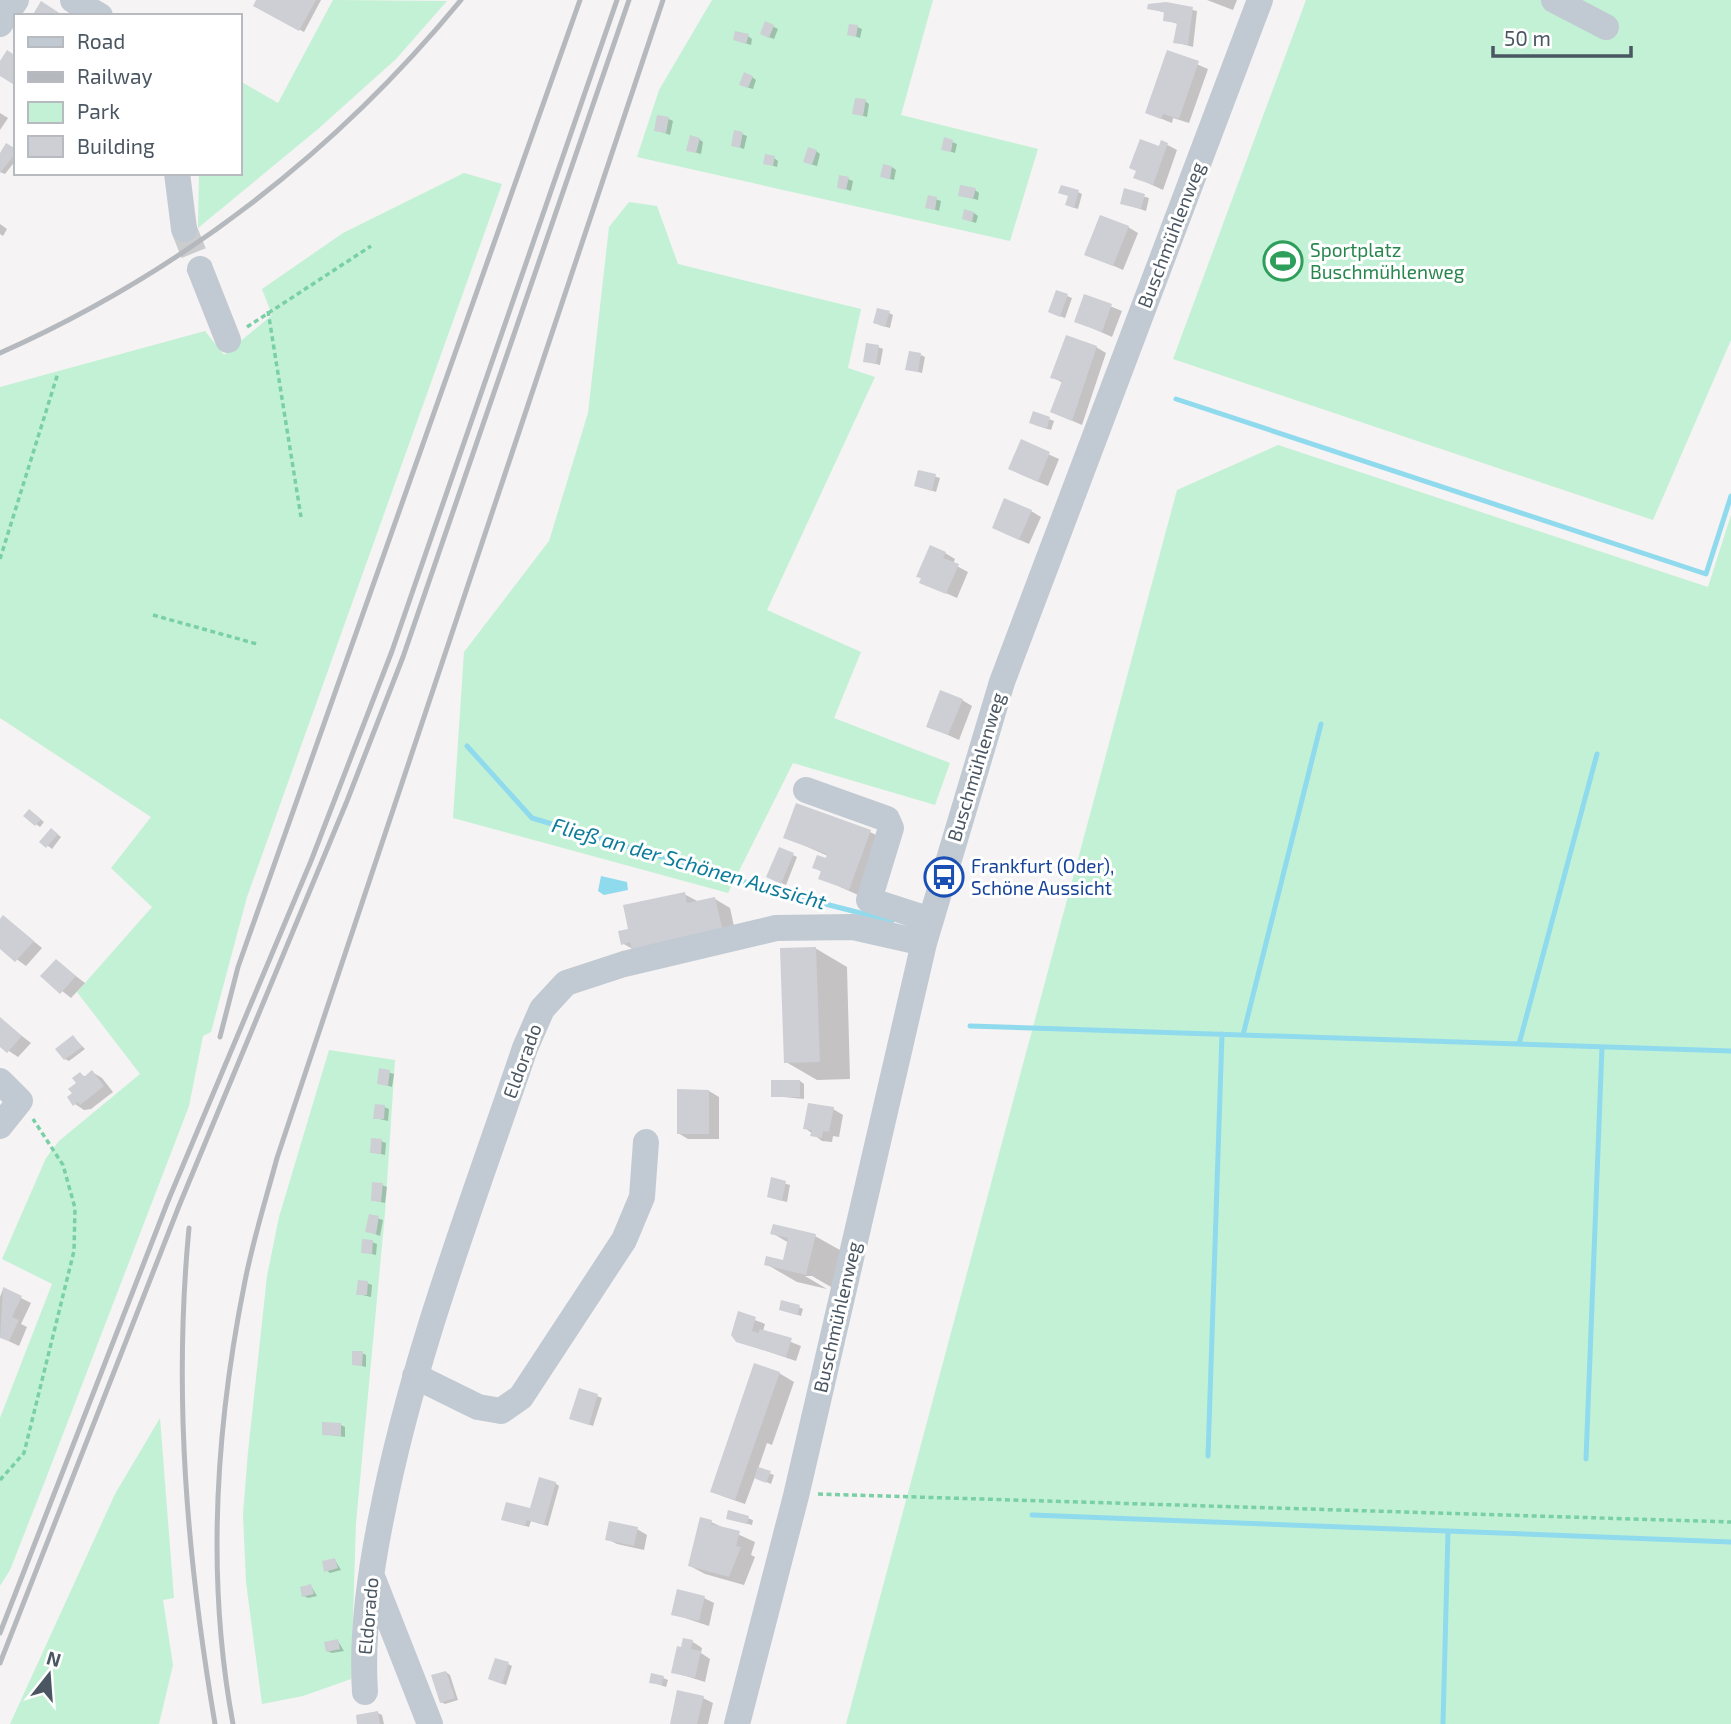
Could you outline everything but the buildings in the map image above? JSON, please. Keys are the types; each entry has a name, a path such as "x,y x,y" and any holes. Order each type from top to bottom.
{"street":[{"path":"0,24 16,0"},
{"path":"73,0 97,14"},
{"name":"Buschmühlenweg","path":"737,1724 796,1496 927,932 1002,682 1260,0"},
{"path":"1554,0 1606,27"},
{"path":"177,175 184,229"},
{"path":"200,269 228,340"},
{"path":"806,790 887,819 891,828 869,900 927,932"},
{"name":"Eldorado","path":"365,1692 363,1660 372,1574 392,1462 415,1376 525,1048 542,1009 566,983 624,964 776,928 853,927 927,932"},
{"path":"0,1081 20,1101 0,1126"},
{"path":"415,1376 478,1407 500,1411 521,1397 624,1240 642,1197 646,1143"},
{"path":"372,1574 430,1724"}],"path":[{"path":"228,340 268,311 371,246"},
{"path":"268,311 301,517"},
{"path":"0,559 58,373"},
{"path":"153,615 257,645"},
{"path":"0,1480 24,1453 74,1251 75,1208 63,1165 20,1101"},
{"path":"796,1496 849,1493 1731,1522"}],"green space":[{"path":"333,0 447,1 396,59 318,129 198,228 199,175 242,175 242,82 278,103"},
{"path":"712,0 933,0 901,115 1038,149 1010,241 637,157 659,90"},
{"path":"1306,0 1731,0 1731,340 1653,520 1173,359"},
{"path":"464,173 502,184 247,897 211,1032 203,1036 189,1106 10,1570 0,1586 0,1418 52,1284 2,1259 46,1158 59,1141 140,1074 77,992 152,907 111,868 151,817 0,718 0,387 205,331 224,355 272,315 262,289 343,233"},
{"path":"629,202 657,206 678,264 861,309 848,368 875,377 767,610 861,652 834,718 950,763 935,805 793,763 728,893 453,818 464,652 549,541 588,413 609,227"},
{"path":"1278,445 1708,587 1731,515 1731,1724 846,1724 1177,490"},
{"path":"329,1050 395,1060 385,1213 356,1523 351,1679 303,1696 262,1704 246,1582 243,1514 248,1452 267,1276 279,1217"},
{"path":"160,1418 174,1598 163,1600 173,1665 159,1724 10,1724 115,1494"}],"water":[{"path":"601,876 627,882 628,890 604,895 598,891"}],"waterway":[{"path":"1176,399 1706,574 1731,496"},
{"path":"1243,1035 1321,724"},
{"name":"Fließ an der Schönen Aussicht","path":"467,746 532,818 782,893 892,921"},
{"path":"1519,1044 1597,754"},
{"path":"970,1026 1731,1051"},
{"path":"1208,1456 1222,1034"},
{"path":"1586,1459 1602,1047"},
{"path":"1032,1515 1731,1542"},
{"path":"1443,1724 1448,1531"}],"tunnel":[{"path":"184,229 200,269"}],"railway":[{"path":"0,353 66,321 130,285 251,204 362,108 413,56 461,0"},
{"path":"220,1037 238,967 580,0"},
{"path":"0,1633 168,1201 311,861 392,651 617,0"},
{"path":"0,1663 179,1206 347,801 403,657 629,0"},
{"path":"233,1724 219,1614 218,1502 227,1391 252,1250 277,1158 663,0"},
{"path":"189,1228 182,1353 186,1477 197,1600 215,1724"}],"place":[{"name":"Sportplatz Buschmühlenweg","path":"1283,261"},
{"name":"Frankfurt (Oder), Schöne Aussicht","path":"944,877"}]}
